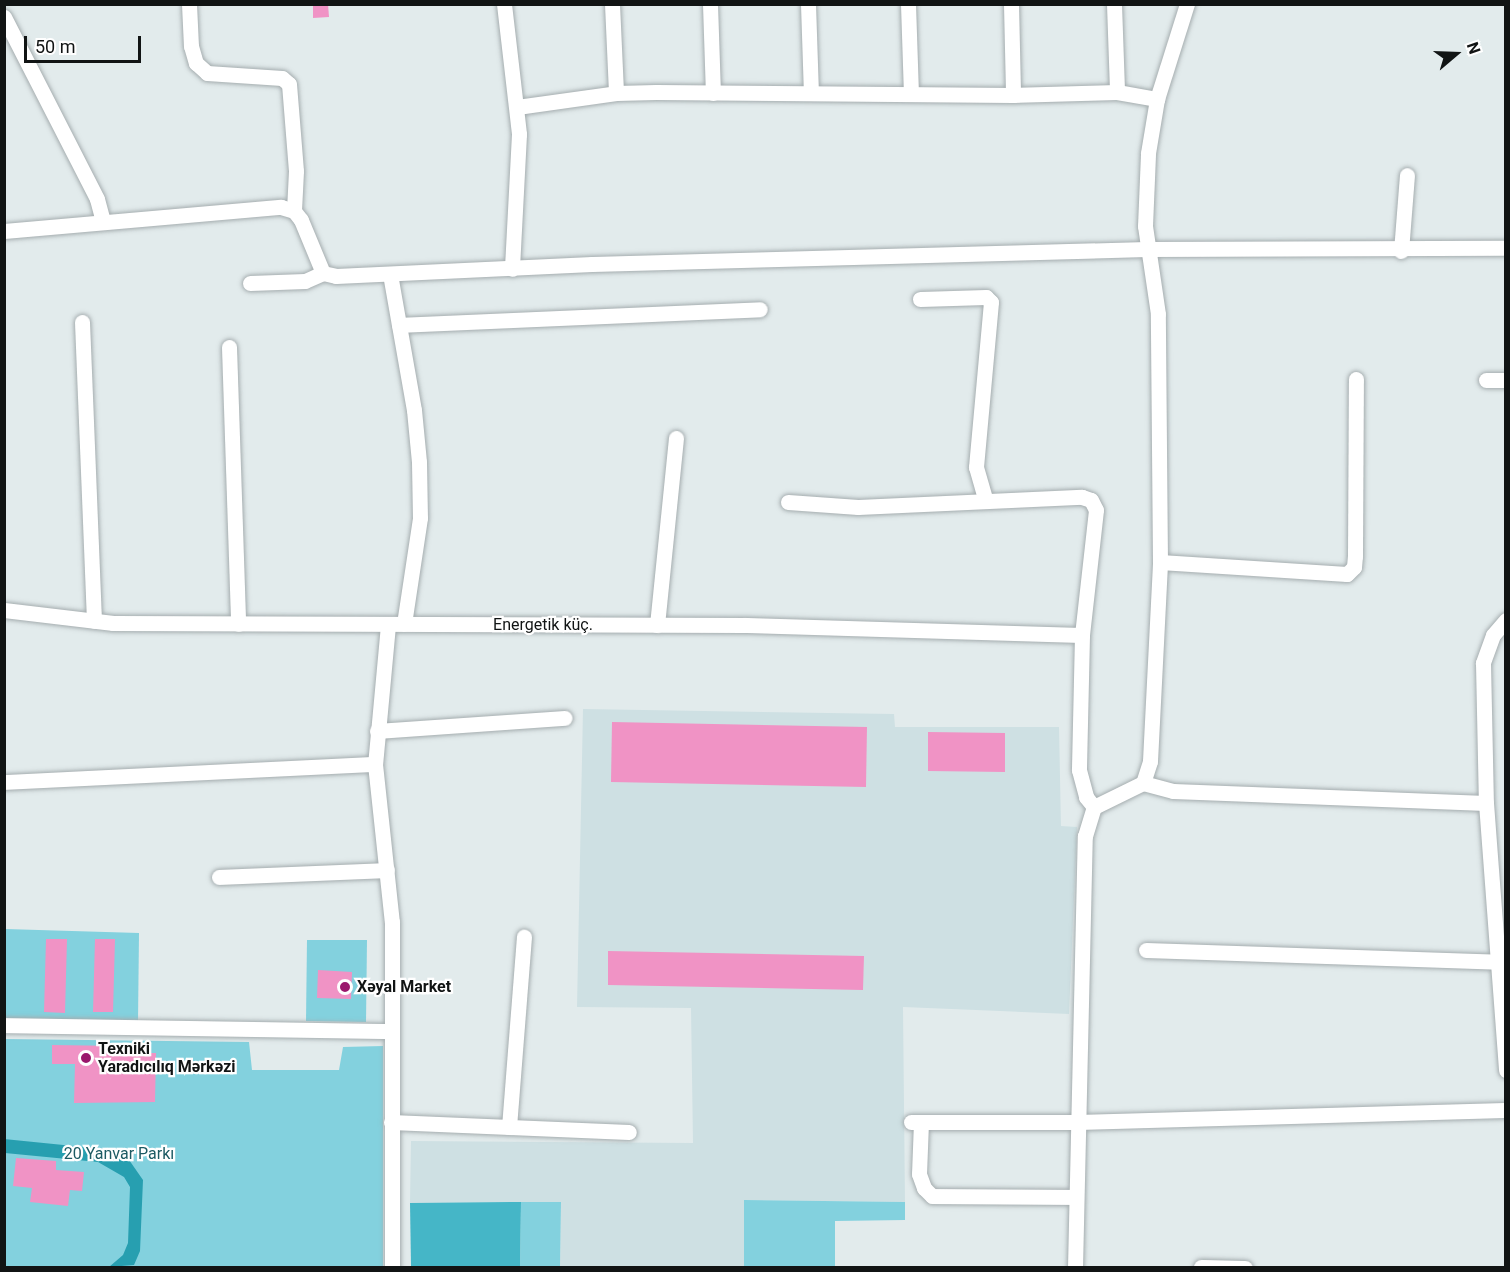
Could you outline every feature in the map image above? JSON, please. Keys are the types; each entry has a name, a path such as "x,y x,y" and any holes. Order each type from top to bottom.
{"street":[{"path":"189,4 191,46 196,63 207,73 282,78 289,84 296,171 294,211"},
{"path":"504,4 506,45 517,107 519,168 512,269"},
{"path":"612,4 616,93"},
{"path":"710,4 713,93"},
{"path":"807,4 811,93"},
{"path":"908,4 911,94"},
{"path":"1011,4 1013,95"},
{"path":"1114,4 1117,92"},
{"path":"1143,783 1150,761 1160,562 1158,314 1147,249 1148,153 1157,99 1187,4"},
{"path":"4,17 97,199 103,221"},
{"path":"517,107 616,93 1013,95 1117,92 1157,99"},
{"path":"1401,251 1407,175"},
{"path":"4,231 281,207 294,211 301,220 323,273"},
{"path":"250,283 306,281 323,273 390,274 1147,249 1401,251 1506,249"},
{"path":"390,274 419,462 420,518 404,624"},
{"path":"920,299 986,297 991,302 976,467 986,501"},
{"path":"399,325 760,309"},
{"path":"82,322 94,621"},
{"path":"229,346 238,624"},
{"path":"1160,562 1347,574 1354,567 1355,556 1356,379"},
{"path":"1486,380 1506,380"},
{"path":"657,625 676,438"},
{"path":"788,502 858,507 1082,497 1091,500 1096,510 1082,635 1079,770 1086,797 1094,807"},
{"name":"Energetik küç.","path":"4,609 94,621 238,624 657,625 1082,635"},
{"path":"1506,620 1493,635 1483,663 1486,803 1501,905 1499,962 1506,1070"},
{"path":"388,625 375,764 393,922 392,1268"},
{"path":"377,731 566,718"},
{"path":"4,782 375,764"},
{"path":"1075,1268 1076,1122 1085,836 1094,807 1143,783 1173,792 1486,803"},
{"path":"219,878 387,870"},
{"path":"509,1127 524,937"},
{"path":"1146,950 1499,962"},
{"path":"4,1024 391,1031"},
{"path":"1075,1197 932,1196 924,1188 919,1174 916,1122 1076,1122 1506,1110"},
{"path":"391,1122 629,1132"},
{"path":"1201,1267 1245,1268"}],"shaded area":[{"path":"583,709 894,714 895,727 1059,727 1061,826 1077,827 1069,1014 903,1007 905,1202 745,1200 744,1268 560,1267 561,1202 410,1203 411,1141 693,1143 691,1008 577,1007"},
{"path":"4,1139 113,1150 127,1157 143,1180 140,1251 134,1265 109,1267 123,1255 128,1243 130,1187 124,1177 98,1162 5,1153"},
{"path":"521,1202 520,1267 411,1267 410,1203"}],"green space":[{"path":"5,929 139,933 138,1021 5,1019"},
{"path":"307,940 367,940 366,1022 306,1021"},
{"name":"20 Yanvar Parkı","path":"5,1039 249,1042 252,1070 339,1070 343,1047 383,1046 383,1267 5,1268"},
{"path":"744,1200 905,1202 905,1220 835,1221 835,1267 744,1267"},
{"path":"521,1202 561,1202 560,1267 520,1267"}],"building":[{"path":"313,4 328,4 329,17 313,18"},
{"path":"612,722 867,727 866,787 611,782"},
{"path":"928,732 1005,733 1005,772 928,771"},
{"path":"46,939 67,939 65,1013 44,1012"},
{"path":"95,939 115,939 113,1012 93,1012"},
{"path":"608,951 864,956 863,990 608,985"},
{"path":"318,970 352,972 351,999 317,998"},
{"path":"52,1045 123,1046 123,1053 156,1053 155,1102 74,1103 75,1064 52,1064"},
{"path":"16,1158 56,1161 56,1170 84,1172 82,1191 70,1190 68,1206 30,1202 32,1188 13,1186"}],"place":[{"name":"Xəyal Market","path":"345,987"},
{"name":"Texniki Yaradıcılıq Mərkəzi","path":"86,1058"}]}
